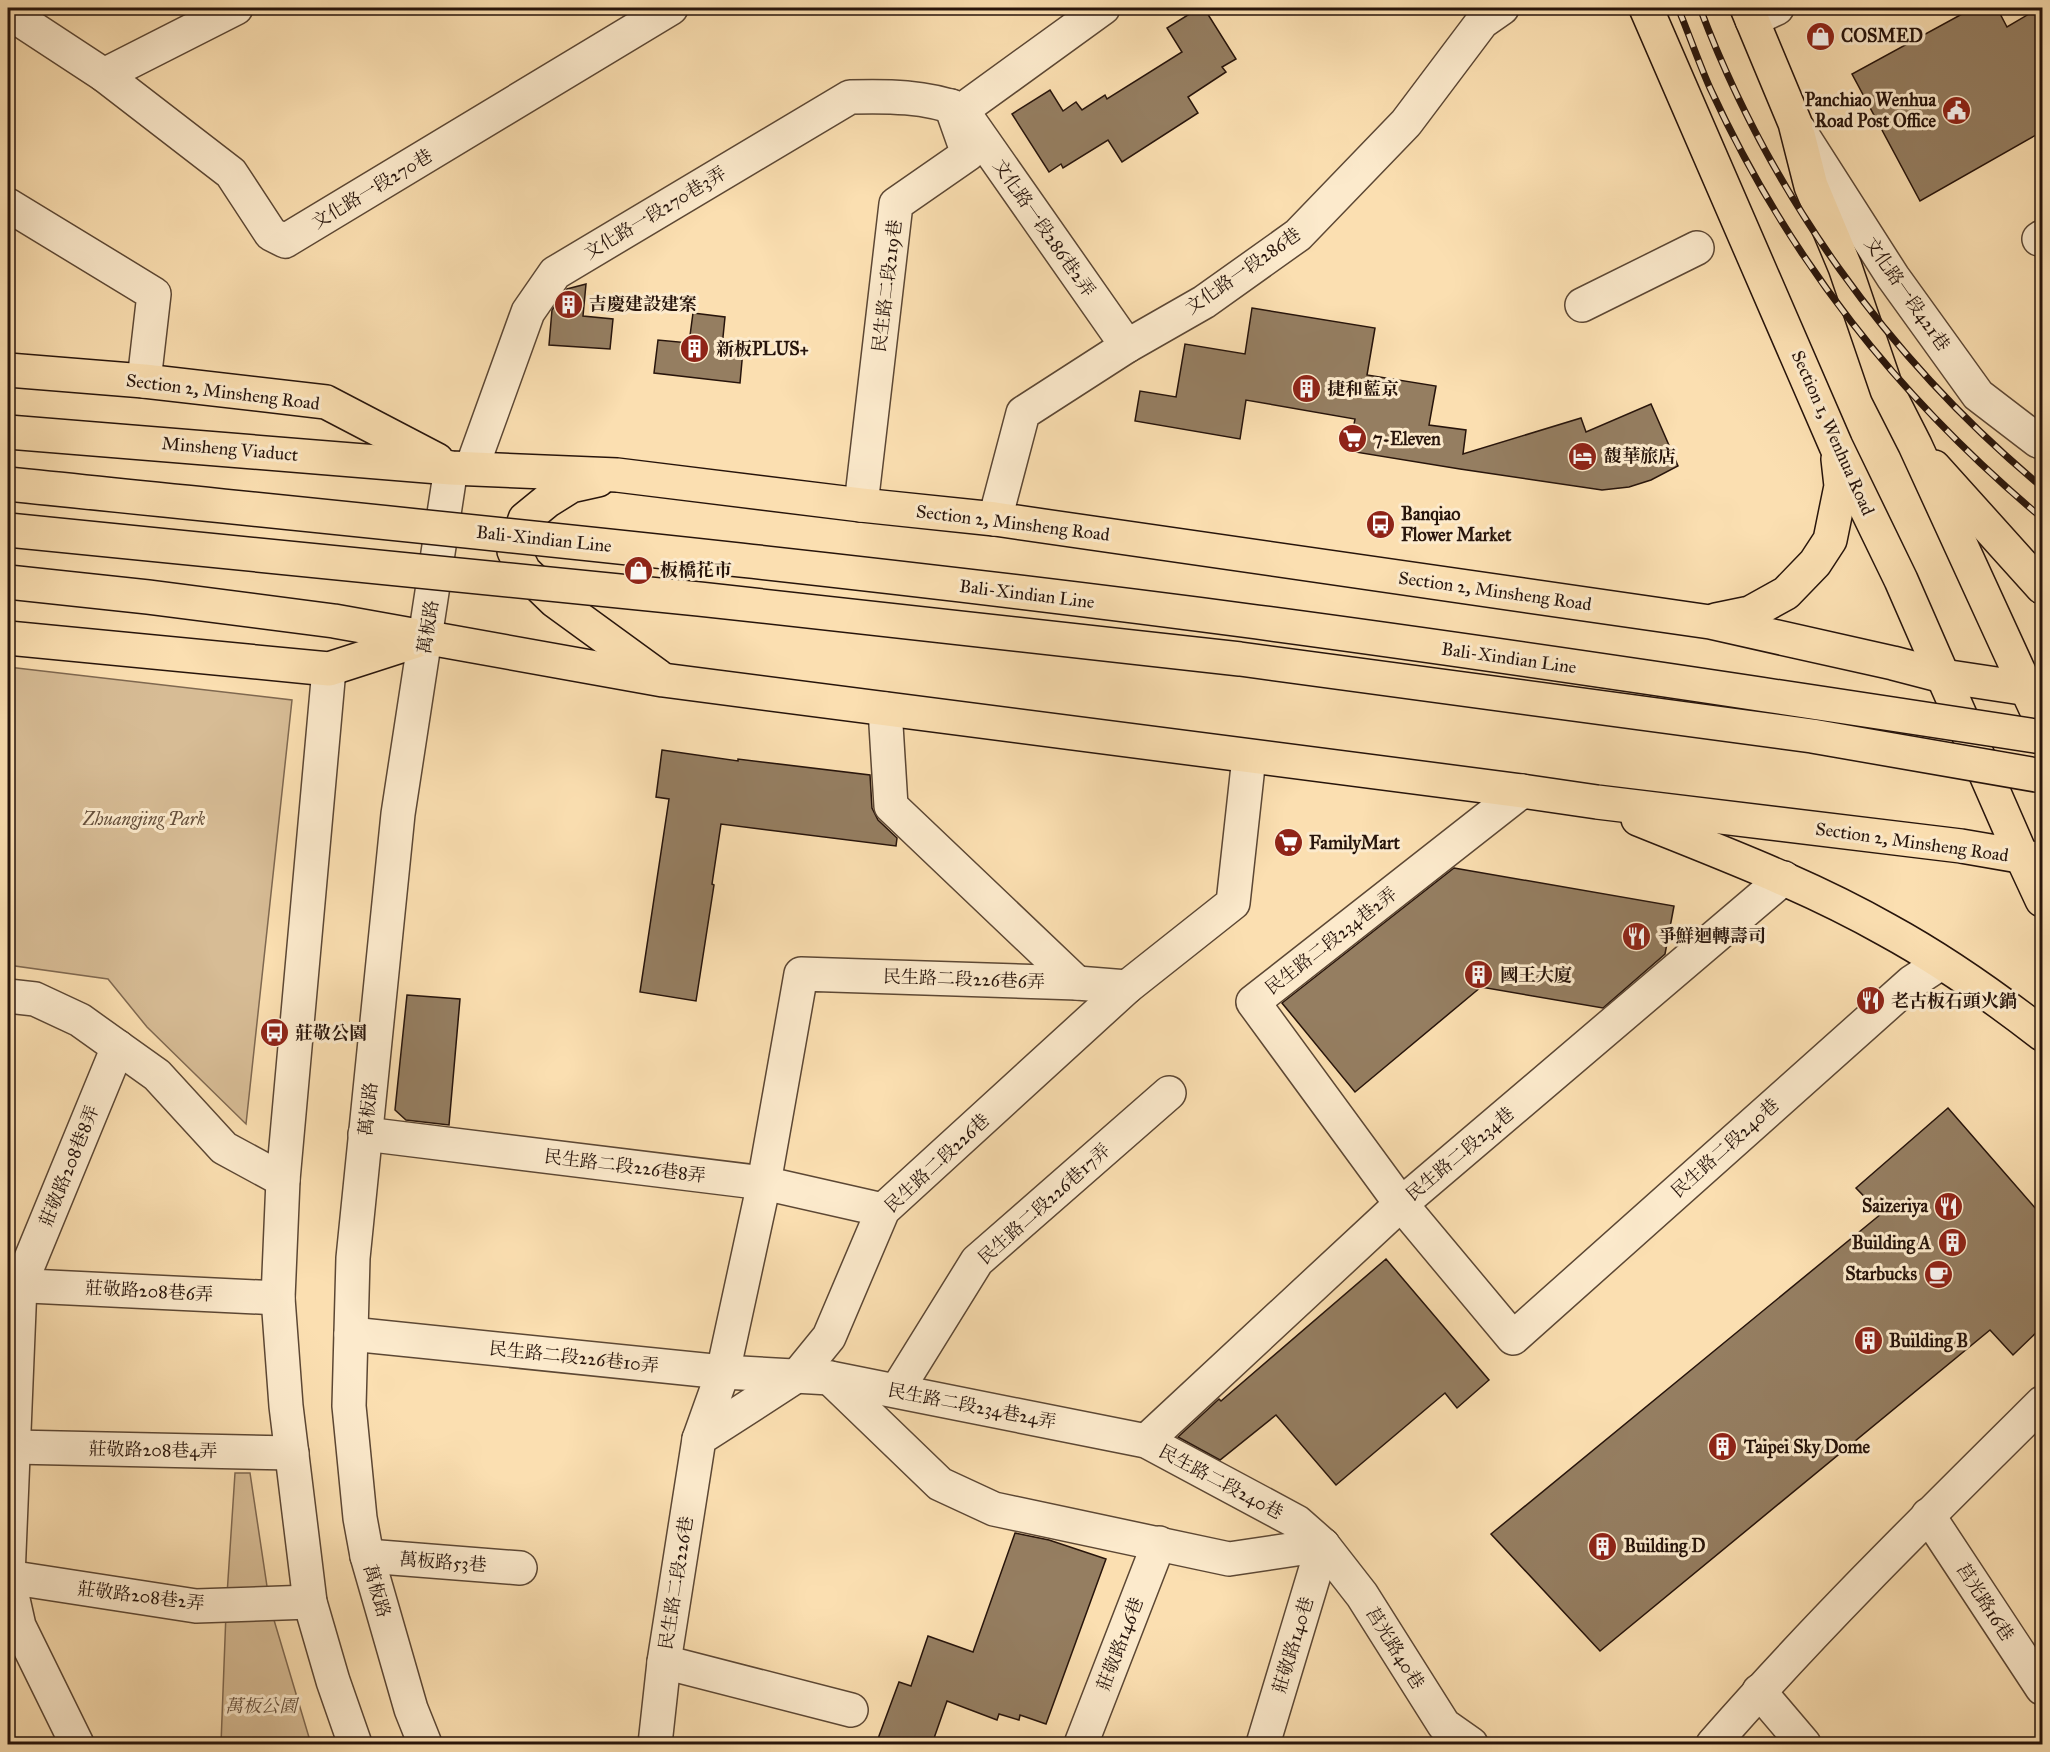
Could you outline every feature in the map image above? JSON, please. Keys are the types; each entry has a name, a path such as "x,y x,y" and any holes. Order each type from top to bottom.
{"main road":[{"name":"Section 1, Wenhua Road","path":"1646,8 1836,446 1901,580 1943,676 2032,859 2043,900"},
{"path":"1758,12 1795,123 1811,186 1845,267 1887,390 2034,690 2043,722"},
{"name":"Section 2, Minsheng Road","path":"8,370 144,381 326,402 462,468 617,475 994,519 1710,622 1943,676 2034,690"},
{"name":"Minsheng Viaduct","path":"8,432 462,468"},
{"path":"1710,622 1750,613 1786,593 1815,563 1830,540 1841,486 1836,446"},
{"path":"1915,446 2043,587"},
{"path":"617,475 571,486 547,501 525,519 514,551 524,571 555,601 663,680"},
{"name":"Bali-Xindian Line","path":"8,484 718,557 1245,620 1805,700 2043,737"},
{"name":"Bali-Xindian Line","path":"8,530 699,599 1240,659 1812,736 2043,776"},
{"name":"Section 2, Minsheng Road","path":"8,582 334,621 663,680 1597,802 1961,846 2032,859"},
{"name":"Section 2, Minsheng Road","path":"8,638 329,669 426,638"},
{"path":"1597,802 1784,878 1887,929 1983,990 2043,1034"}],"street":[{"path":"8,12 104,75 236,8"},
{"name":"文化路一段270巷","path":"104,75 231,173 271,234 285,241 671,8"},
{"path":"957,108 1103,8"},
{"name":"文化路一段286巷","path":"994,519 1023,413 1127,346 1204,302 1298,235 1406,123 1482,22 1502,8"},
{"name":"文化路一段270巷3弄","path":"462,468 528,312 555,273 850,97 898,96 957,108"},
{"name":"文化路一段286巷2弄","path":"957,108 1127,346"},
{"name":"民生路二段219巷","path":"861,505 896,204 968,154 957,108"},
{"name":"文化路一段421巷","path":"1795,123 1893,277 1978,395 2041,441"},
{"path":"8,205 154,294 144,381"},
{"path":"1582,305 1696,248"},
{"name":"萬板路","path":"425,1744 411,1709 367,1556 360,1518 349,1406 353,1258 398,814 426,638 462,468"},
{"path":"329,669 283,1180 278,1298 286,1406 310,1602 333,1681 355,1744"},
{"path":"885,709 891,806 1077,982"},
{"name":"民生路二段226巷","path":"655,1744 664,1662 699,1439 798,1375 829,1337 883,1210 1127,987 1233,903 1249,757"},
{"name":"民生路二段234巷2弄","path":"1401,1204 1253,1002 1522,791"},
{"name":"民生路二段234巷","path":"1146,1441 1401,1204 1784,878"},
{"name":"民生路二段240巷","path":"1401,1204 1513,1338 1912,982 1941,963"},
{"name":"民生路二段226巷6弄","path":"764,1183 801,974 1077,982 1127,987"},
{"path":"8,996 35,999 80,1020 157,1075 224,1148 283,1180"},
{"name":"莊敬路208巷8弄","path":"14,1285 118,1047"},
{"name":"民生路二段226巷17弄","path":"897,1390 977,1261 1169,1093"},
{"name":"民生路二段226巷8弄","path":"365,1134 764,1183 883,1210"},
{"path":"699,1439 723,1372 764,1183"},
{"path":"14,1285 14,1447 8,1577 19,1626 77,1744"},
{"name":"莊敬路208巷6弄","path":"14,1285 278,1298"},
{"name":"民生路二段226巷10弄","path":"351,1334 723,1372 798,1375"},
{"name":"民生路二段234巷24弄","path":"798,1375 830,1378 897,1390 1146,1441"},
{"path":"830,1378 940,1484 994,1509 1229,1559 1323,1545"},
{"path":"1713,1744 1759,1691 1928,1515 2043,1403"},
{"name":"民生路二段240巷","path":"1146,1441 1297,1522 1323,1545"},
{"name":"莊敬路208巷4弄","path":"14,1447 292,1453"},
{"name":"莒光路16巷","path":"1928,1515 2043,1688"},
{"name":"莊敬路146巷","path":"1081,1744 1159,1543"},
{"name":"莒光路40巷","path":"1323,1545 1362,1595 1438,1735 1471,1744"},
{"name":"莊敬路140巷","path":"1263,1744 1323,1545"},
{"name":"萬板路53巷","path":"367,1556 519,1568"},
{"name":"莊敬路208巷2弄","path":"8,1577 196,1606 310,1602"},
{"path":"664,1662 851,1710"},
{"path":"1759,1691 1804,1744"}],"green space":[{"name":"Zhuangjing Park","path":"8,667 292,700 246,1124 147,1027 108,979 8,965"},
{"path":"235,1473 250,1473 268,1593 227,1595"},
{"name":"萬板公園","path":"271,1610 311,1744 221,1744 226,1613"}],"building":[{"path":"1199,8 1204,8 1236,59 1222,67 1226,72 1188,97 1198,113 1122,162 1108,140 1063,168 1061,164 1049,172 1012,114 1050,90 1063,111 1076,102 1082,110 1105,95 1107,99 1182,52 1167,28"},
{"name":"Panchiao Wenhua Road Post Office","path":"1973,8 1997,8 2007,27 2034,11 2043,28 2043,131 1920,201 1852,74"},
{"name":"吉慶建設建案","path":"586,284 583,316 613,319 610,349 549,345 552,310 567,289"},
{"name":"捷和藍京","path":"1252,308 1375,328 1367,375 1436,386 1429,425 1466,430 1463,454 1581,418 1586,432 1651,404 1678,466 1651,480 1629,487 1602,490 1349,451 1355,419 1246,400 1240,439 1135,421 1140,391 1176,397 1185,344 1245,354"},
{"name":"新板PLUS+","path":"693,313 725,317 722,347 743,350 740,383 654,373 658,340 689,343"},
{"path":"662,750 738,761 738,759 870,775 872,808 878,820 897,838 896,846 721,824 696,1001 640,992 669,799 656,797"},
{"name":"國王大廈","path":"1454,868 1674,906 1665,954 1603,1008 1481,987 1355,1092 1282,1003"},
{"path":"407,995 460,999 449,1125 406,1120 395,1110"},
{"name":"Taipei Sky Dome","path":"1948,1108 2043,1217 2043,1326 2013,1355 1990,1330 1600,1651 1491,1534 1881,1214 1856,1188"},
{"path":"1386,1259 1489,1380 1457,1408 1445,1393 1336,1485 1276,1415 1220,1460 1178,1437 1219,1399 1221,1401"},
{"path":"1015,1533 1049,1540 1106,1559 1046,1724 1020,1715 1019,1720 999,1714 997,1720 947,1701 932,1744 876,1744 899,1682 911,1686 928,1636 973,1652"}],"railway":[{"path":"1678,8 1710,88 1741,151 1775,211 1812,268 1852,322 1940,424 2042,518"},
{"path":"1700,8 1729,77 1761,143 1799,208 1840,270 1885,329 1934,385 1986,438 2042,487"}],"place":[{"name":"COSMED","path":"1820,36"},
{"name":"Panchiao Wenhua Road Post Office","path":"1957,110"},
{"name":"吉慶建設建案","path":"568,304"},
{"name":"新板PLUS+","path":"695,349"},
{"name":"捷和藍京","path":"1306,389"},
{"name":"7-Eleven","path":"1352,439"},
{"name":"馥華旅店","path":"1583,456"},
{"name":"Banqiao Flower Market","path":"1380,524"},
{"name":"板橋花市","path":"639,570"},
{"name":"FamilyMart","path":"1288,843"},
{"name":"爭鮮迴轉壽司","path":"1637,936"},
{"name":"國王大廈","path":"1479,975"},
{"name":"老古板石頭火鍋","path":"1870,1001"},
{"name":"莊敬公園","path":"274,1033"},
{"name":"Saizeriya","path":"1949,1206"},
{"name":"Building A","path":"1952,1243"},
{"name":"Starbucks","path":"1938,1274"},
{"name":"Building B","path":"1868,1341"},
{"name":"Taipei Sky Dome","path":"1723,1447"},
{"name":"Building D","path":"1603,1546"}]}
